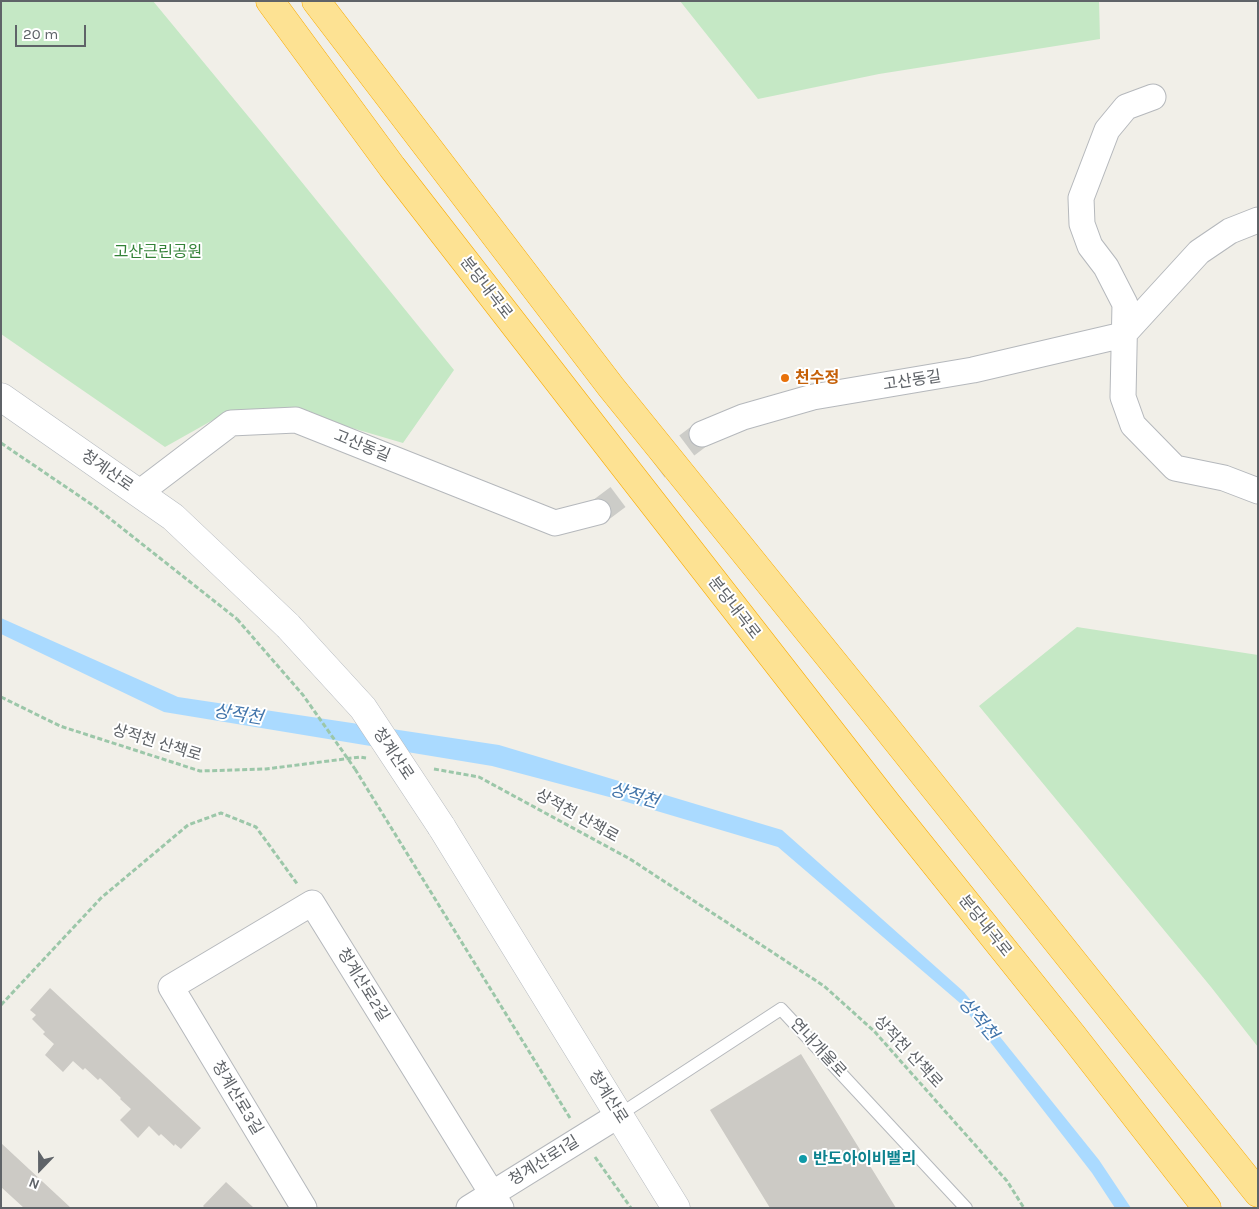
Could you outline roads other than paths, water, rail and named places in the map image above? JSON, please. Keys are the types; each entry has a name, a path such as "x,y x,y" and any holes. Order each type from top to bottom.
{"highway":[{"path":"252,1 330,82"},
{"name":"분당내곡로","path":"270,1 392,167 616,457 1207,1208"},
{"path":"317,1 359,59 611,387 1258,1193"}],"main road":[{"name":"청계산로","path":"1,397 174,517 288,626 362,708 441,826 676,1208"}],"street":[{"path":"1153,97 1126,107 1107,130 1081,198 1082,224 1090,246 1106,267 1124,304 1123,397 1134,426 1176,468 1224,478 1258,491"},
{"path":"1124,335 1199,252 1230,231 1258,220"},
{"name":"고산동길","path":"702,434 742,417 813,397 973,370 1124,335"},
{"name":"고산동길","path":"139,493 231,423 296,420 555,522 598,512"},
{"name":"청계산로2길","path":"171,988 312,903 496,1201"},
{"name":"청계산로3길","path":"171,988 304,1208"},
{"name":"청계산로1길","path":"469,1208 496,1201 582,1138 619,1115"}],"lane":[{"name":"연내개울로","path":"619,1115 781,1009 966,1208"}],"water":[{"name":"상적천","path":"1,618 178,697 499,745 782,830 964,992 1099,1160 1131,1208 1115,1208 1092,1173 960,1003 778,847 613,798 492,766 164,712 1,634"}],"tunnel":[{"path":"598,512 702,434"}],"place":[{"name":"천수정","path":"785,378"},
{"name":"반도아이비밸리","path":"803,1159"}],"park label":[{"name":"고산근린공원","path":"158,252"}]}
